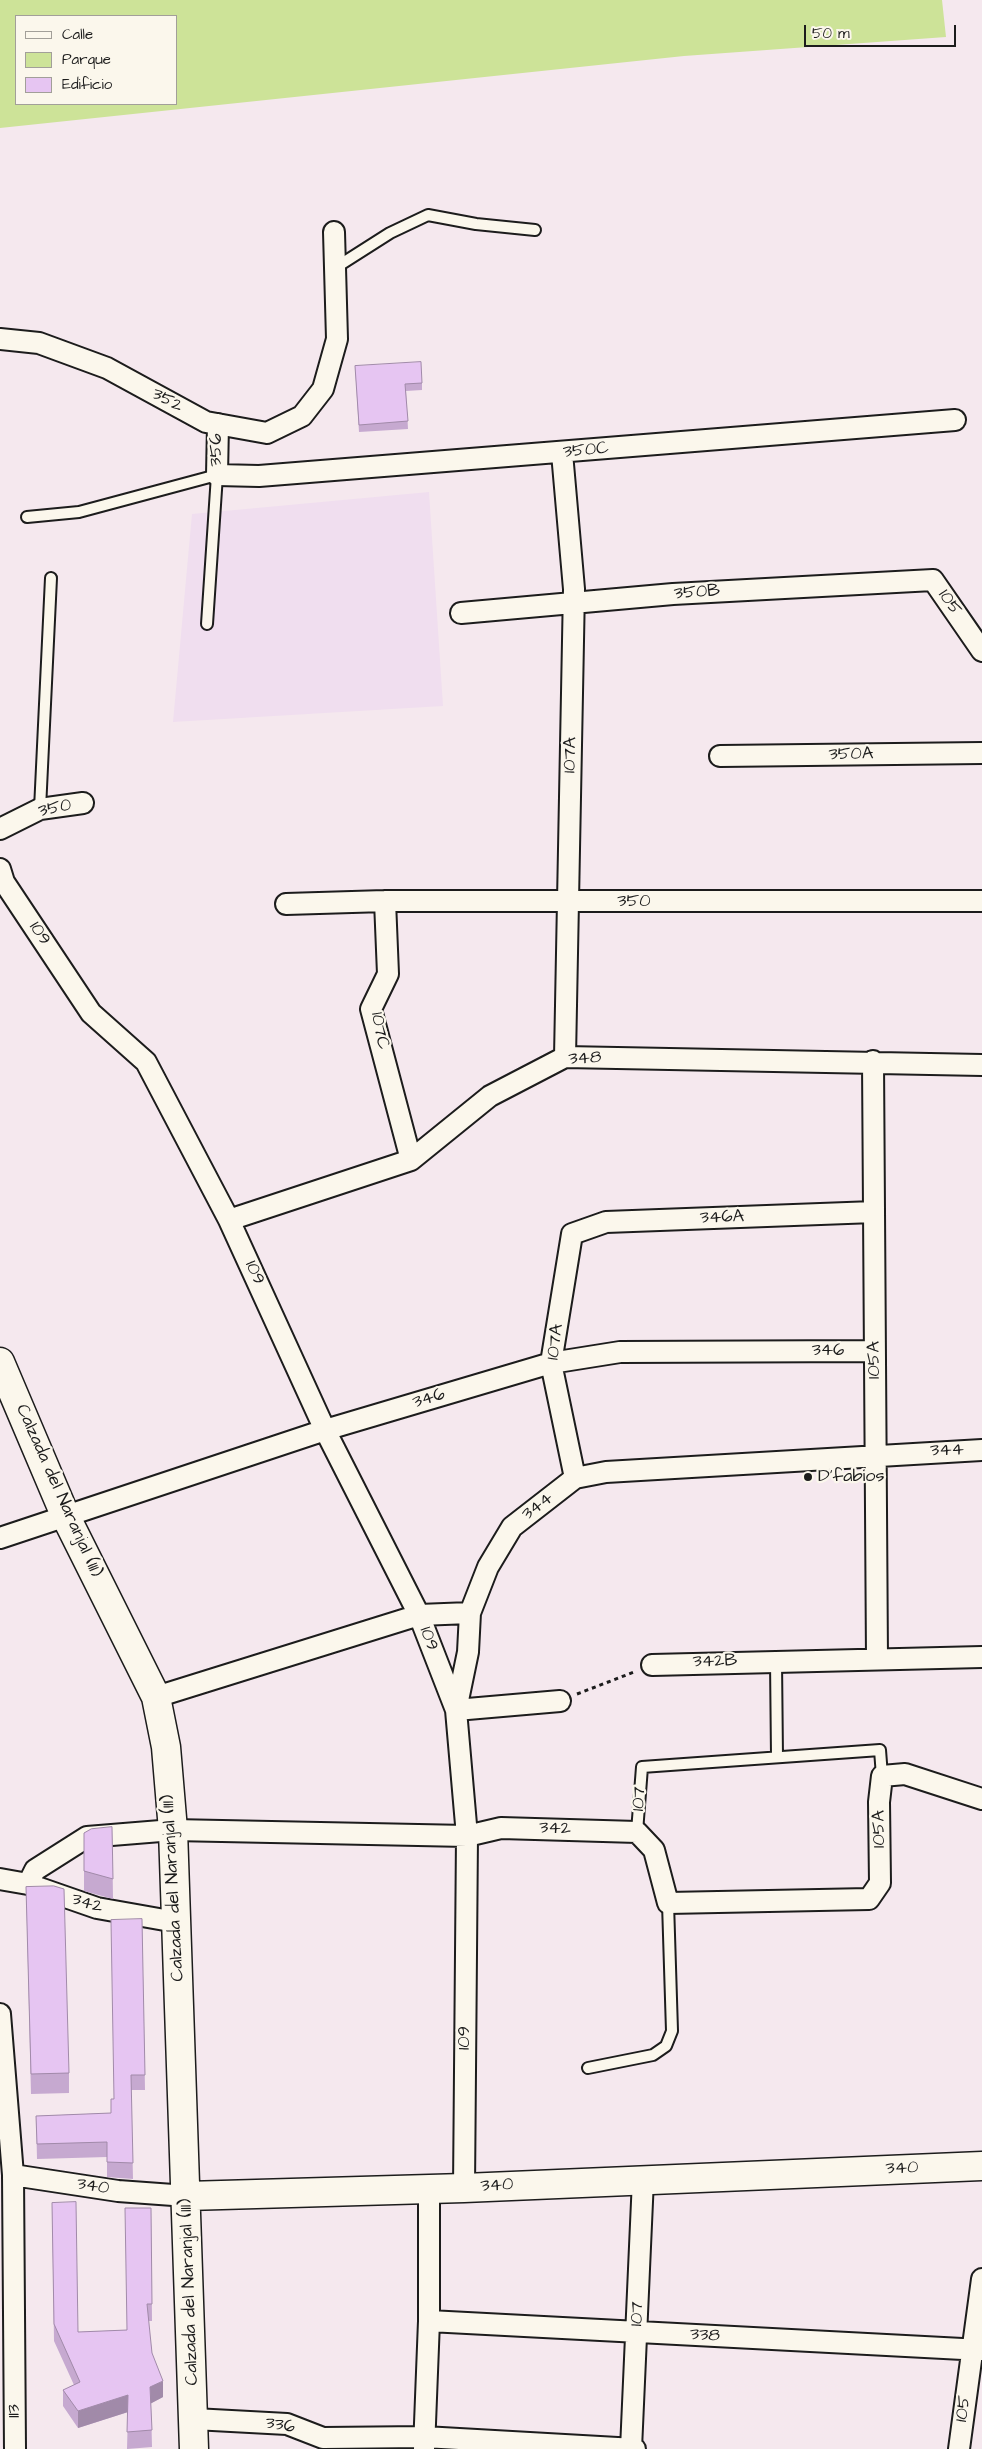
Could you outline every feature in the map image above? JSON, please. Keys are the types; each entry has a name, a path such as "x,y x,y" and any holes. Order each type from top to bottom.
{"main road":[{"name":"Calzada del Naranjal (111)","path":"0,1362 65,1515 156,1697 166,1747 173,1830 187,2196 194,2449"},
{"name":"340","path":"187,2196 464,2188 982,2166"}],"street":[{"path":"334,232 335,268"},
{"name":"352","path":"0,339 38,343 107,368 206,422 267,433 302,416 323,389 337,338 335,268"},
{"name":"350C","path":"217,475 259,476 955,420"},
{"name":"356","path":"217,475 218,424"},
{"name":"107A","path":"562,453 574,604 565,1057"},
{"name":"350B","path":"461,613 673,594 933,580"},
{"name":"105","path":"933,580 982,651"},
{"name":"350A","path":"720,756 982,753"},
{"name":"350","path":"0,829 40,809 83,803"},
{"name":"109","path":"0,869 4,882 91,1013 146,1062 229,1220 325,1430 419,1615 456,1710 467,1836 464,2188"},
{"name":"350","path":"286,904 385,901 982,901"},
{"name":"107C","path":"385,901 388,974 371,1009 411,1160"},
{"name":"348","path":"229,1220 411,1160 490,1096 565,1057 873,1061 982,1065"},
{"name":"105A","path":"873,1061 877,1659"},
{"name":"346A","path":"572,1234 606,1222 874,1212"},
{"name":"107A","path":"572,1234 551,1363 575,1478"},
{"name":"346","path":"0,1538 325,1430 551,1363 620,1352 874,1351"},
{"name":"344","path":"470,1613 488,1567 512,1527 575,1478 606,1472 877,1454 982,1450"},
{"path":"156,1697 419,1615 470,1613"},
{"name":"109","path":"456,1710 468,1652 470,1613"},
{"name":"342B","path":"652,1665 982,1657"},
{"path":"456,1710 560,1701"},
{"path":"882,1776 905,1774 982,1799"},
{"name":"105A","path":"668,1903 869,1899 880,1882 879,1802 882,1776"},
{"name":"342","path":"28,1884 36,1870 87,1837 173,1830 467,1836 502,1828 637,1832"},
{"path":"637,1832 654,1850 668,1903"},
{"name":"342","path":"0,1880 28,1884 97,1908 176,1922"},
{"name":"113","path":"0,2014 13,2175 16,2449"},
{"name":"340","path":"13,2175 118,2191 187,2196"},
{"name":"107","path":"632,2449 643,2179"},
{"path":"424,2443 429,2321 429,2189"},
{"name":"105","path":"958,2449 977,2350 982,2280"},
{"name":"338","path":"429,2321 977,2350"},
{"name":"336","path":"194,2419 288,2424 323,2438 632,2449"}],"lane":[{"path":"335,268 390,232 428,215 476,224 536,230"},
{"path":"27,517 79,512 217,475 207,624"},
{"path":"40,809 51,578"},
{"path":"776,1661 777,1757 880,1750 882,1776"},
{"name":"107","path":"637,1832 642,1767 777,1757"},
{"path":"588,2068 653,2055 666,2046 672,2031 668,1903"}],"path":[{"path":"560,1701 652,1665"}],"shaded area":[{"path":"429,492 443,706 173,722 192,514"}],"green space":[{"path":"0,0 942,0 946,37 684,56 0,128"}],"building":[{"path":"421,362 422,383 405,384 408,421 359,425 355,366"},
{"path":"112,1827 113,1879 84,1871 84,1833 91,1829"},
{"path":"54,1886 64,1889 69,2073 31,2074 26,1887"},
{"path":"142,1919 145,2075 131,2075 133,2163 107,2162 107,2142 37,2144 36,2116 111,2113 111,2099 114,2099 111,1920"},
{"path":"76,2202 78,2332 127,2330 125,2208 151,2208 152,2304 147,2304 152,2353 163,2381 150,2387 152,2430 127,2432 128,2395 78,2411 63,2390 80,2382 54,2324 52,2203"}],"place":[{"name":"D'fabios","path":"808,1477"}]}
